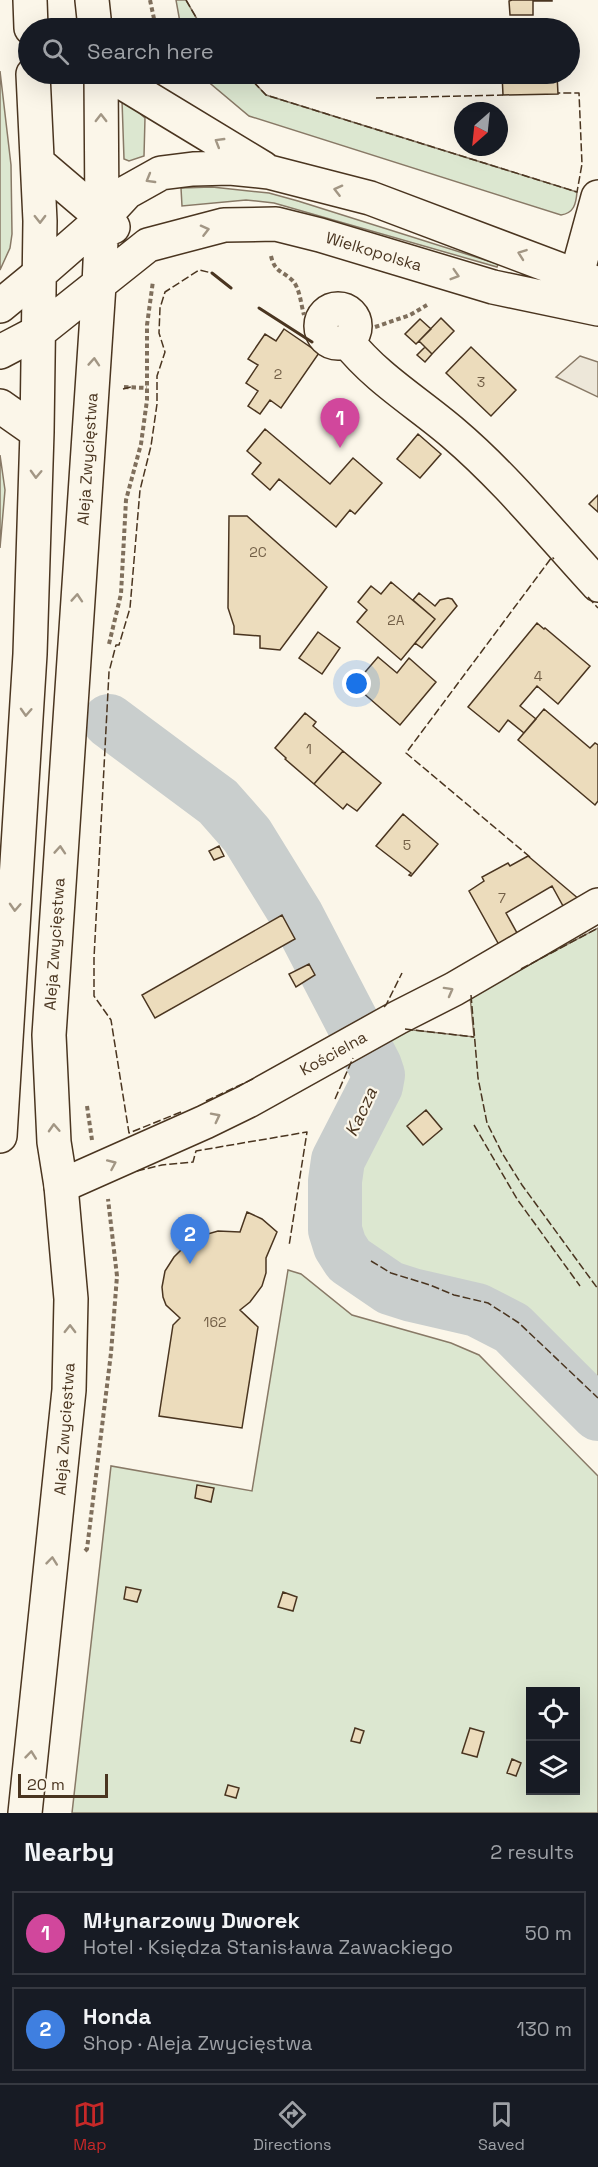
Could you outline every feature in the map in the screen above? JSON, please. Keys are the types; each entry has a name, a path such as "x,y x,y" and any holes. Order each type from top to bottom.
{"main road":[{"path":"30,0 31,18"},
{"path":"92,0 94,18"},
{"path":"0,1121 29,666 38,432 40,331 38,163 34,84"},
{"name":"Aleja Zwycięstwa","path":"25,1813 69,1390 71,1299 61,1186 54,1142 49,1035 99,285 102,219 101,84"},
{"path":"124,84 269,172"},
{"path":"38,163 102,219 136,244 148,245"},
{"path":"0,306 102,219 127,192 161,173 230,168 269,172 370,198 587,279 598,197"},
{"name":"Wielkopolska","path":"0,352 40,331 148,245 224,225 276,224 493,286 598,309"},
{"path":"39,274 52,270 99,285"},
{"path":"351,337 368,365 454,434 492,471 598,585"},
{"path":"0,406 38,432"},
{"name":"Kościelna","path":"61,1186 205,1122 396,1017 454,989 598,905"}],"path":[{"path":"150,0 154,18"},
{"path":"275,269 297,287 304,315"},
{"path":"107,650 121,594 126,500 141,444 147,400 147,325 153,286"},
{"path":"351,337 410,315 428,304"},
{"path":"86,1105 94,1151"},
{"path":"87,1549 111,1353 117,1276 108,1196"}],"green space":[{"path":"176,0 186,0 196,18 179,18"},
{"path":"0,71 11,165 12,234 10,248 0,270"},
{"path":"211,84 256,84 266,95 454,154 454,156 462,156 577,192 572,210 561,215 249,116"},
{"path":"122,100 125,100 145,118 144,156 129,161 124,159"},
{"path":"212,187 269,193 498,264 497,267 274,203 246,200 182,206 181,188"},
{"path":"0,455 5,490 0,548"},
{"path":"598,928 598,1398 519,1323 488,1303 454,1295 391,1273 371,1261 355,1258 348,1245 340,1213 343,1160 362,1124 384,1094 387,1072 374,1046 404,1029 474,1037 470,996"},
{"path":"288,1270 301,1274 352,1315 451,1343 479,1355 598,1476 598,1813 72,1813 111,1466 252,1491"}],"shaded area":[{"path":"580,356 598,362 598,397 556,377"}],"building":[{"path":"512,0 552,1 533,1 533,15 510,15 509,1"},
{"path":"502,84 558,84 558,94 503,95"},
{"path":"441,318 454,331 432,354 419,341"},
{"path":"420,319 431,329 416,344 405,334"},
{"path":"284,329 319,353 281,408 270,400 260,414 248,406 258,391 246,383 258,365 248,359 265,334 276,341"},
{"path":"425,347 432,354 425,362 417,355"},
{"path":"471,347 516,390 491,416 446,373"},
{"path":"265,429 330,484 353,458 382,483 355,514 350,510 336,527 279,479 270,490 252,474 261,463 247,451"},
{"path":"418,434 441,454 420,478 397,459"},
{"path":"598,495 598,512 589,504"},
{"path":"229,516 247,516 327,587 280,650 260,648 260,636 234,634 228,608"},
{"path":"391,582 435,619 401,660 357,622 367,610 358,602 371,586 381,594"},
{"path":"419,593 435,606 440,600 448,598 452,599 457,606 422,648 415,643 435,619 413,600"},
{"path":"537,623 590,666 558,704 537,686 520,706 536,719 524,733 508,720 499,732 468,707"},
{"path":"318,632 340,648 322,674 299,658"},
{"path":"378,657 397,673 409,658 436,682 400,725 354,685"},
{"path":"544,709 590,748 595,743 598,745 598,801 595,805 518,740"},
{"path":"305,713 316,722 313,726 343,751 314,784 275,748"},
{"path":"343,751 381,783 357,811 347,804 343,809 314,784"},
{"path":"403,814 438,844 411,876 409,875 411,873 376,846"},
{"path":"219,846 224,856 214,860 209,851"},
{"path":"528,856 586,905 568,915 552,886 506,913 522,942 503,952 469,891 484,881 482,877 508,863 510,866"},
{"path":"282,915 295,939 155,1018 142,995"},
{"path":"309,964 315,975 296,987 289,974"},
{"path":"426,1110 442,1129 423,1145 407,1126"},
{"path":"247,1212 262,1219 277,1232 266,1258 266,1273 262,1286 250,1302 240,1310 258,1327 242,1428 159,1416 173,1325 180,1318 166,1305 163,1297 165,1271 184,1247 182,1239 187,1233 195,1232 201,1236 218,1231 240,1232"},
{"path":"197,1485 214,1488 211,1502 195,1498"},
{"path":"126,1587 141,1590 137,1602 124,1599"},
{"path":"283,1592 297,1597 293,1611 278,1607"},
{"path":"355,1728 364,1731 360,1743 351,1741"},
{"path":"470,1728 484,1732 477,1757 462,1753"},
{"path":"512,1759 521,1763 516,1776 507,1773"},
{"path":"228,1785 239,1788 236,1798 225,1795"}],"waterway":[{"name":"Kacza","path":"109,721 218,802 247,835 297,916 375,1066 378,1075 376,1086 338,1160 335,1181 335,1230 340,1246 349,1260 390,1288 477,1310 512,1328 598,1414"}],"fence":[{"path":"186,0 196,18"},
{"path":"256,84 266,95 577,192 582,164 579,93 558,93"},
{"path":"376,98 503,95"},
{"path":"181,1112 129,1133 111,1020 94,996 94,958 109,672 130,608 140,490 151,446 157,404 157,376 165,352 159,333 160,308 165,292 199,270 212,273"},
{"path":"123,389 131,387"},
{"path":"530,857 406,753 552,557 554,559"},
{"path":"588,597 598,608"},
{"path":"521,969 598,928"},
{"path":"384,1007 402,973"},
{"path":"471,995 478,1078 487,1123 522,1185 598,1289"},
{"path":"405,1029 474,1037"},
{"path":"335,1099 353,1058"},
{"path":"206,1101 255,1078"},
{"path":"474,1125 517,1199 580,1286"},
{"path":"137,1171 162,1165 193,1162 196,1151 307,1132 289,1246"},
{"path":"371,1261 391,1273 454,1295 488,1303 519,1323 598,1398"}],"wall":[{"path":"212,273 231,288"},
{"path":"259,308 312,342"}],"place":[{"name":"Młynarzowy Dworek","path":"340,448"},
{"name":"Honda","path":"190,1264"}]}
